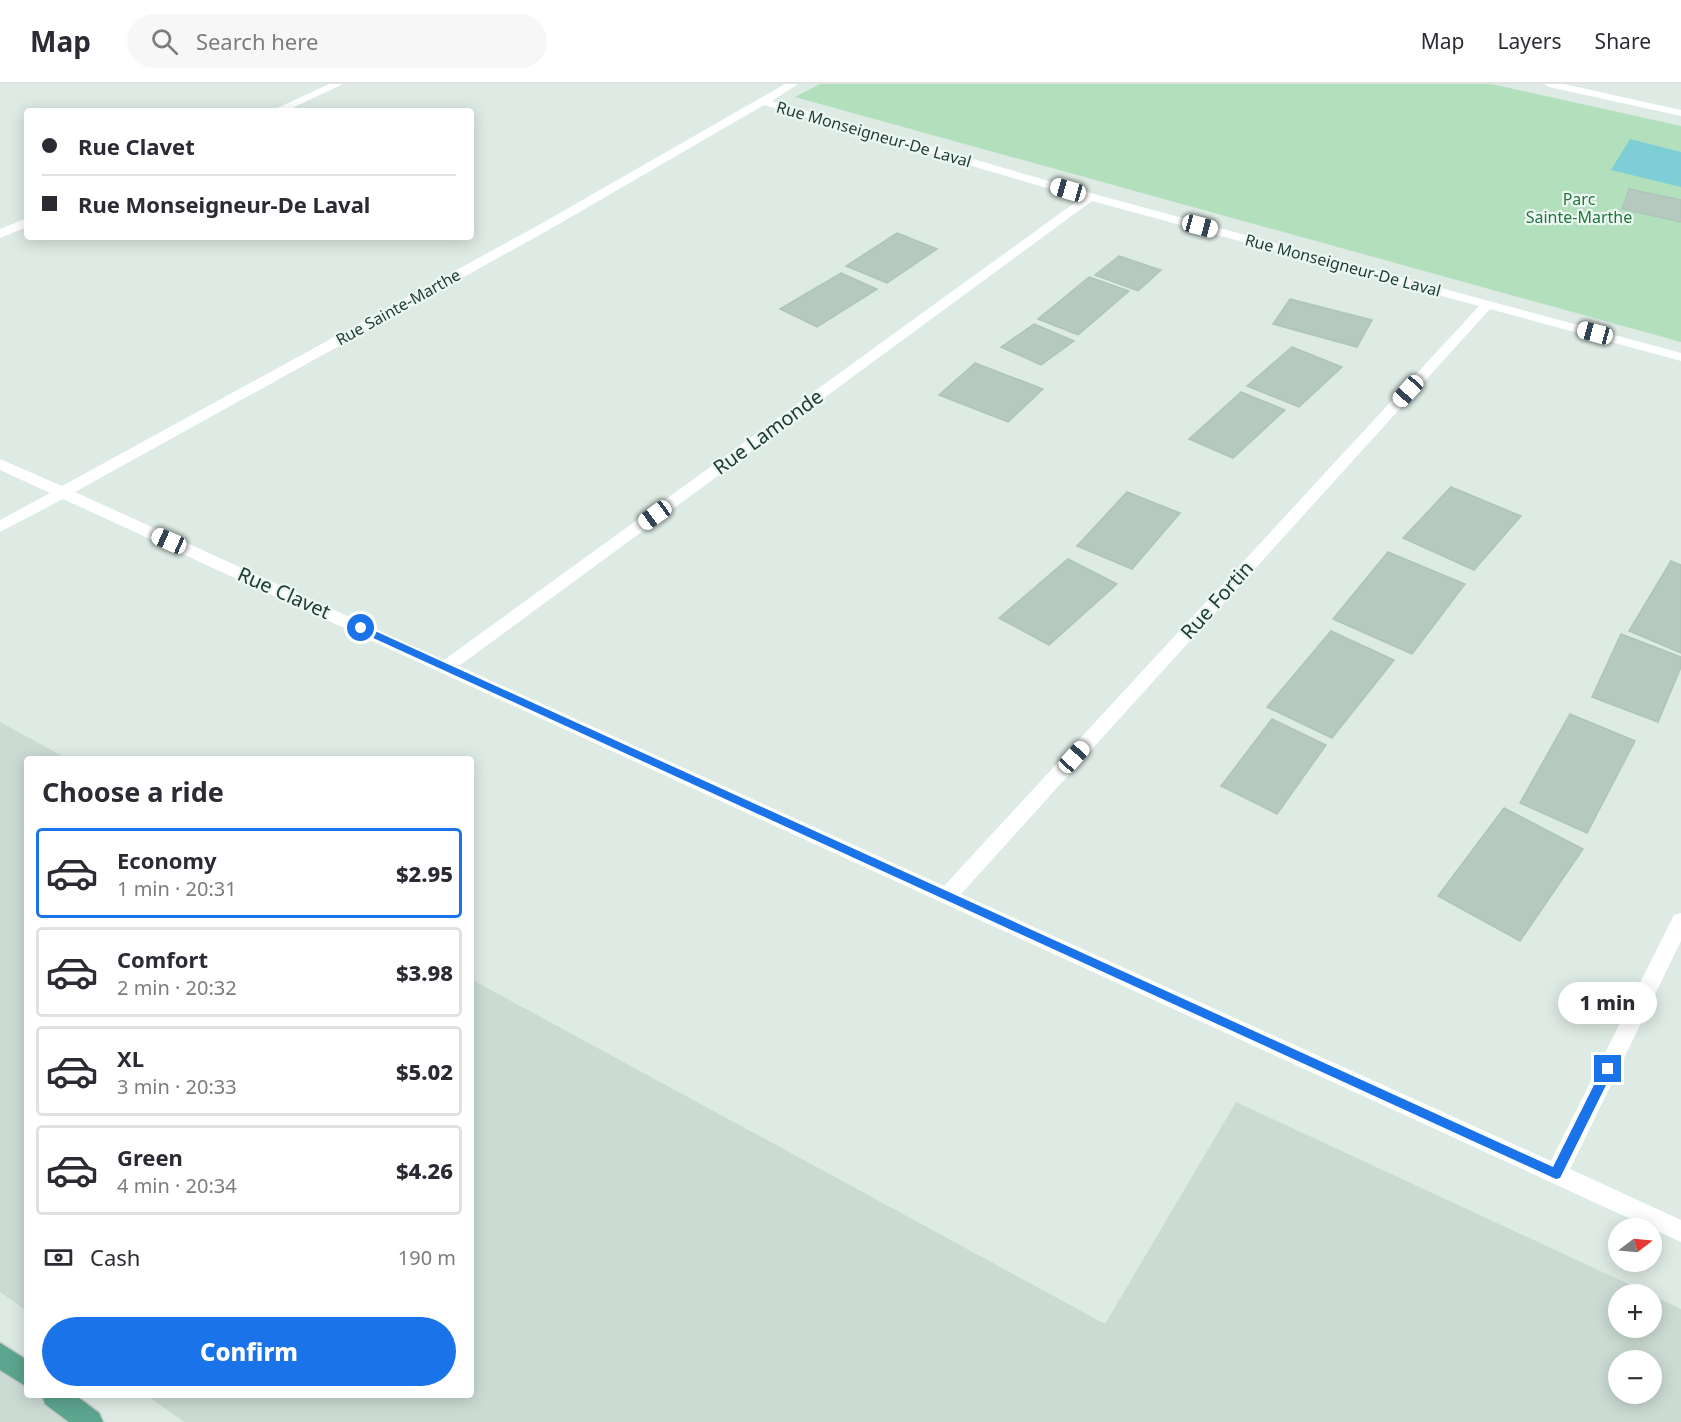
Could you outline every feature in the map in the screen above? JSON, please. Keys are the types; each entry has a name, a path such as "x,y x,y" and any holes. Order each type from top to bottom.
{"main road":[{"path":"0,1355 24,1373"},
{"path":"58,1398 90,1422"}],"street":[{"path":"284,108 338,84"},
{"name":"Rue Sainte-Marthe","path":"0,527 541,229 794,84"},
{"path":"1550,84 1681,113"},
{"name":"Rue Monseigneur-De Laval","path":"762,101 1090,197 1681,357"},
{"name":"Rue Lamonde","path":"446,668 1090,197"},
{"path":"0,234 24,223"},
{"name":"Rue Fortin","path":"947,896 1488,304"},
{"name":"Rue Clavet","path":"0,464 1681,1231"},
{"path":"1556,1174 1681,921"}],"shaded area":[{"path":"0,722 62,756 24,756 24,1309 0,1292"},
{"path":"474,981 1105,1324 1236,1102 1628,1284 1608,1284 1608,1338 1662,1338 1662,1300 1681,1309 1681,1422 184,1422 150,1398 474,1398"},
{"path":"0,1355 24,1373 24,1398 58,1398 90,1422 0,1422"}],"green space":[{"name":"Parc Sainte-Marthe","path":"820,84 1491,84 1681,126 1681,342 795,97"}],"water":[{"path":"1630,139 1681,152 1681,187 1611,170"}],"building":[{"path":"1629,189 1681,200 1681,222 1622,209"},
{"path":"897,233 937,249 887,283 846,266"},
{"path":"1119,256 1161,270 1138,291 1095,275"},
{"path":"841,273 877,289 817,327 780,309"},
{"path":"1089,277 1129,291 1078,335 1038,319"},
{"path":"1290,299 1372,320 1357,347 1273,324"},
{"path":"1034,324 1074,341 1041,365 1001,347"},
{"path":"1292,347 1342,367 1299,407 1247,386"},
{"path":"975,363 1043,389 1008,422 939,395"},
{"path":"1241,392 1285,410 1233,458 1189,439"},
{"path":"1451,487 1521,516 1474,570 1403,538"},
{"path":"1127,492 1180,513 1132,569 1077,546"},
{"path":"1388,552 1465,584 1412,654 1333,619"},
{"path":"1068,559 1117,584 1049,645 999,618"},
{"path":"1671,561 1681,565 1681,653 1629,631"},
{"path":"1331,631 1394,660 1332,738 1267,707"},
{"path":"1621,634 1681,657 1681,667 1658,722 1592,697"},
{"path":"1570,714 1635,741 1587,833 1520,803"},
{"path":"1272,719 1326,745 1277,814 1221,786"},
{"path":"1504,808 1583,849 1520,941 1438,896"}],"route":[{"path":"361,628 1556,1174 1608,1069"}]}
